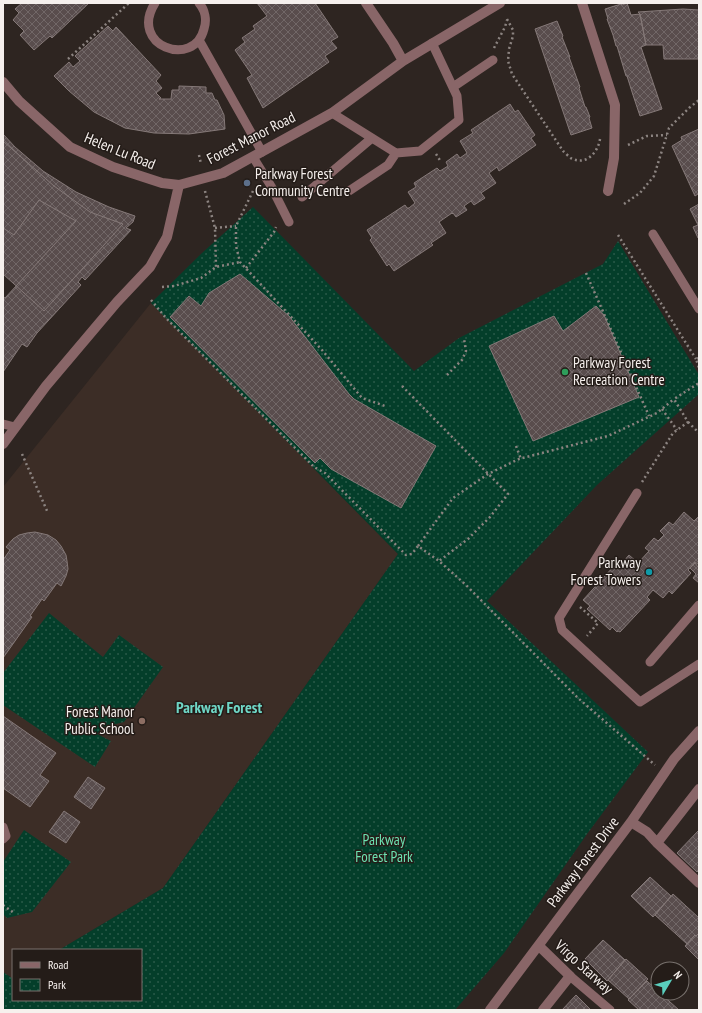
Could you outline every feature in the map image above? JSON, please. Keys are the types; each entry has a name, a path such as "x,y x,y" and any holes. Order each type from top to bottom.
{"street":[{"path":"366,3 393,43 403,61"},
{"name":"Forest Manor Road","path":"179,185 223,173 332,113 403,61 500,3"},
{"path":"582,3 614,105 614,158 608,191"},
{"name":"Helen Lu Road","path":"3,82 19,101 70,147 113,167 162,183 179,185"},
{"path":"3,444 46,386 117,302 150,267 167,237 179,185"},
{"name":"Parkway Forest Drive","path":"490,1010 631,822 674,759 699,731"},
{"path":"657,843 699,789"},
{"path":"631,822 647,832 699,883"},
{"name":"Virgo Starway","path":"539,946 570,976"},
{"path":"543,1010 570,976"}],"lane":[{"path":"155,3 149,12 148,22 150,32 155,40 172,50 182,50 199,40 206,24 205,15 202,6 199,3"},
{"path":"199,40 257,154 270,186 289,222"},
{"path":"332,113 396,153 420,151 459,120 457,96 432,43"},
{"path":"453,87 492,61"},
{"path":"302,197 372,138"},
{"path":"348,191 388,165 396,153"},
{"path":"653,234 699,309"},
{"path":"3,424 15,427"},
{"path":"637,493 559,618 562,630 640,702 699,664"},
{"path":"650,662 699,606"},
{"path":"3,826 6,836 3,839"},
{"name":"Virgo Starway","path":"570,976 610,1010"}],"path":[{"path":"68,59 129,3"},
{"path":"492,61 490,56 505,27 507,19 513,30 508,61 512,74 563,151 572,159 582,161 592,156 598,147 601,133"},
{"path":"624,204 640,193 654,176 669,128 699,100"},
{"path":"628,145 647,136 667,135"},
{"path":"434,152 441,162"},
{"path":"199,155 201,164"},
{"path":"252,191 236,226 236,246 240,262 322,350 362,398 385,406"},
{"path":"207,196 215,228 216,267"},
{"path":"246,268 274,232 278,222"},
{"path":"215,228 236,226"},
{"path":"618,234 697,358 699,368"},
{"path":"162,287 174,286 201,278 216,267 240,262"},
{"path":"586,273 649,416"},
{"path":"151,300 166,318 314,468 325,473 406,555 412,554 453,498 488,474 521,459 608,436 662,409 674,399 699,383"},
{"path":"447,375 462,360 466,351 464,339"},
{"path":"402,386 508,494 490,517 468,539 439,561"},
{"path":"674,399 688,422 699,433"},
{"path":"662,409 677,430"},
{"path":"637,493 673,432 688,422"},
{"path":"516,446 521,459"},
{"path":"22,454 48,513"},
{"path":"418,546 439,561 466,585 578,698 665,773"},
{"path":"570,599 598,623 579,646"},
{"path":"3,905 14,912"}],"shaded area":[{"name":"Forest Manor Public School","path":"151,303 398,554 163,888 61,949 12,949 12,978 3,972 3,487"}],"green space":[{"name":"Parkway Forest Park","path":"253,207 414,371 459,338 603,264 618,241 699,375 699,394 597,485 487,601 648,752 587,834 504,953 455,1010 3,1010 3,972 12,978 12,1001 142,1001 142,949 61,949 163,888 398,554 151,303 202,253"},
{"path":"49,613 103,657 119,635 163,667 124,722 103,727 97,734 111,741 95,767 3,705 3,673"},
{"path":"24,830 71,862 32,912 7,918 3,914 3,862"}],"building":[{"path":"22,3 89,3 52,38 50,36 34,50 20,35 24,31 13,20 19,13 15,9"},
{"path":"257,3 315,3 338,37 331,41 337,48 325,56 329,62 263,108 247,78 252,75 235,50 245,42 242,38 255,29 253,26 267,16"},
{"path":"627,3 631,15 640,14 646,45 641,47 662,109 640,116 607,19 605,9"},
{"path":"683,9 699,10 699,59 664,59 663,45 646,45 640,14 638,12"},
{"path":"557,21 580,87 579,88 585,107 590,117 592,128 571,135 535,29"},
{"path":"108,26 113,31 116,27 161,75 156,81 162,88 156,93 161,98 159,99 171,99 172,90 179,90 179,86 206,87 206,93 212,93 224,115 225,129 189,134 154,133 125,128 94,112 69,91 54,76 69,62 73,67 80,61 75,56"},
{"path":"510,104 515,112 518,110 535,135 531,138 536,145 499,171 497,167 489,173 496,183 481,193 485,198 474,205 471,201 464,206 467,210 456,217 452,213 439,222 446,233 431,243 433,245 394,271 389,264 387,266 370,240 372,238 367,230 405,205 409,208 415,203 408,192 416,187 414,183 437,168 440,171 448,166 446,162 457,154 460,158 467,153 460,141 473,133 471,130"},
{"path":"699,129 699,195 698,194 695,196 672,146 682,140 681,137"},
{"path":"3,134 15,147 43,171 76,192 109,207 135,216 133,222 126,228 131,230 85,280 82,277 78,282 81,285 37,333 27,347 22,344 3,372 3,297 5,298 76,221 39,200 14,235 3,228"},
{"path":"3,141 54,186 90,212 123,224 44,311 3,274"},
{"path":"699,204 698,238 693,227 698,225 690,209"},
{"path":"240,274 289,316 354,399 436,446 401,508 331,469 320,458 315,463 170,317 189,296 201,306 209,293"},
{"name":"Parkway Forest Recreation Centre","path":"596,306 604,315 639,397 533,441 489,346 554,316 563,331"},
{"name":"Parkway Forest Towers","path":"684,512 694,521 699,516 699,565 695,562 688,570 691,573 672,594 669,591 663,598 653,590 647,597 650,600 620,632 617,632 612,627 610,630 587,609 590,606 583,600 614,566 617,569 629,555 638,563 649,551 645,548 654,538 658,541 664,535 660,531 669,522 673,525"},
{"path":"35,532 48,535 56,540 66,555 68,569 61,586 57,583 44,601 42,599 30,616 32,617 3,658 3,560 10,550 6,547 19,535"},
{"path":"695,563 699,568 699,583 693,578 696,574 690,568"},
{"path":"3,716 56,753 40,775 49,781 30,807 3,788"},
{"path":"88,777 105,788 91,809 74,797"},
{"path":"64,811 80,822 66,843 49,832"},
{"path":"699,830 699,870 697,872 677,853"},
{"path":"650,877 671,896 653,917 631,896"},
{"path":"673,894 699,918 699,933 696,936 695,935 687,944 655,915"},
{"path":"699,933 699,960 685,946 695,935 696,936"},
{"path":"603,940 625,960 607,981 585,959"},
{"path":"626,959 648,979 629,999 608,980"},
{"path":"647,981 650,984 650,1001 669,1001 679,1010 639,1010 628,1000"},
{"path":"576,995 591,1010 562,1010"}],"place":[{"name":"Parkway Forest Community Centre","path":"247,183"},
{"name":"Parkway Forest Recreation Centre","path":"565,372"},
{"name":"Parkway Forest Towers","path":"649,572"},
{"name":"Forest Manor Public School","path":"142,721"}],"district":[{"name":"Parkway Forest","path":"219,707"}]}
